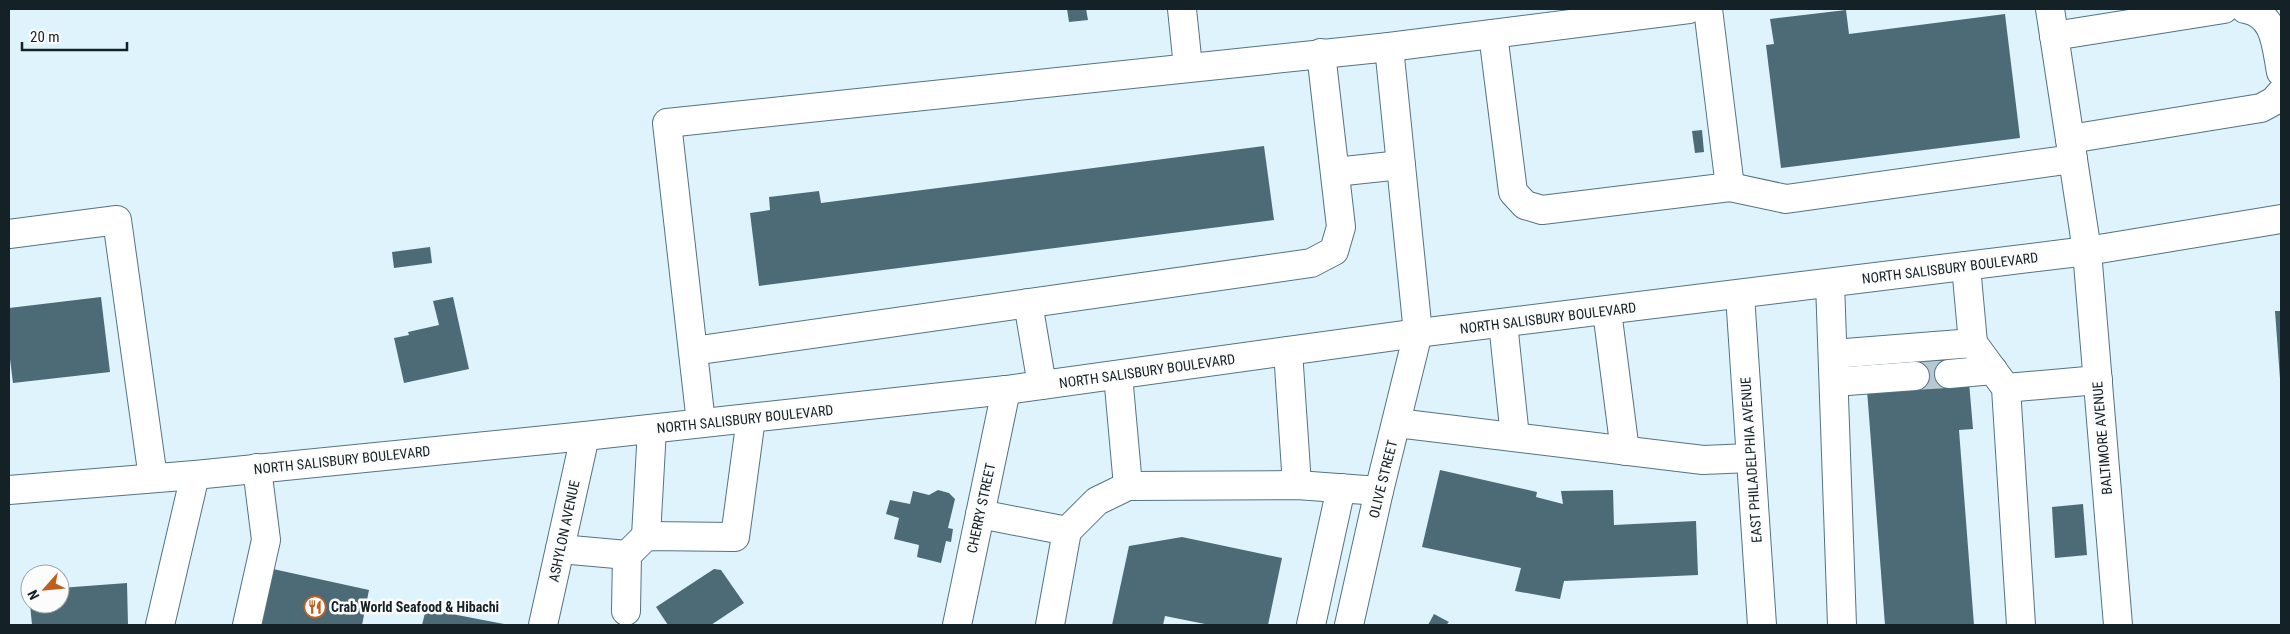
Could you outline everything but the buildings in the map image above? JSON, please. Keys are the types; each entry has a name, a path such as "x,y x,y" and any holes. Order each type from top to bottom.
{"main road":[{"path":"1182,9 1188,67"},
{"path":"701,424 667,123 1389,47 1689,9"},
{"path":"1708,9 1730,187"},
{"name":"BALTIMORE AVENUE","path":"2050,9 2087,251 2118,625"},
{"path":"2054,36 2224,9"},
{"path":"2245,9 2254,10 2272,27 2281,72"},
{"path":"1493,34 1514,192 1526,205 1542,210 1730,187 1786,199 2072,149 2261,108 2274,101 2281,94"},
{"name":"OLIVE STREET","path":"1349,625 1378,491 1397,423 1418,333 1389,47"},
{"path":"693,351 1311,263 1334,251 1341,227 1321,53"},
{"path":"1334,172 1401,165"},
{"name":"NORTH SALISBURY BOULEVARD","path":"9,490 585,436 1042,386 1418,333 2087,251 2281,219"},
{"path":"9,234 117,220 153,478"},
{"path":"1966,266 1973,343 2000,379 2021,625"},
{"path":"1830,284 1842,625"},
{"name":"EAST PHILADELPHIA AVENUE","path":"1740,295 1762,625"},
{"path":"1028,303 1042,386"},
{"path":"1607,311 1625,451"},
{"path":"1504,323 1515,437"},
{"path":"1833,354 1973,343"},
{"path":"1288,351 1297,485"},
{"path":"1949,374 2000,379 2098,380"},
{"path":"1118,375 1128,486"},
{"path":"1834,382 1915,376"},
{"name":"CHERRY STREET","path":"957,625 1006,390"},
{"path":"646,536 735,537 751,418"},
{"path":"1397,423 1703,460 1750,458"},
{"path":"626,611 627,555 646,536 652,429"},
{"name":"ASHYLON AVENUE","path":"543,625 585,436"},
{"path":"248,625 266,540 256,468"},
{"path":"160,625 195,474"},
{"path":"1050,625 1067,531 1097,502 1128,486 1297,485 1378,491"},
{"path":"1311,625 1341,488"},
{"path":"980,514 1067,531"},
{"path":"560,549 627,555"}],"tunnel":[{"path":"1915,376 1949,374"}],"place":[{"name":"Crab World Seafood & Hibachi","path":"315,607"}]}
